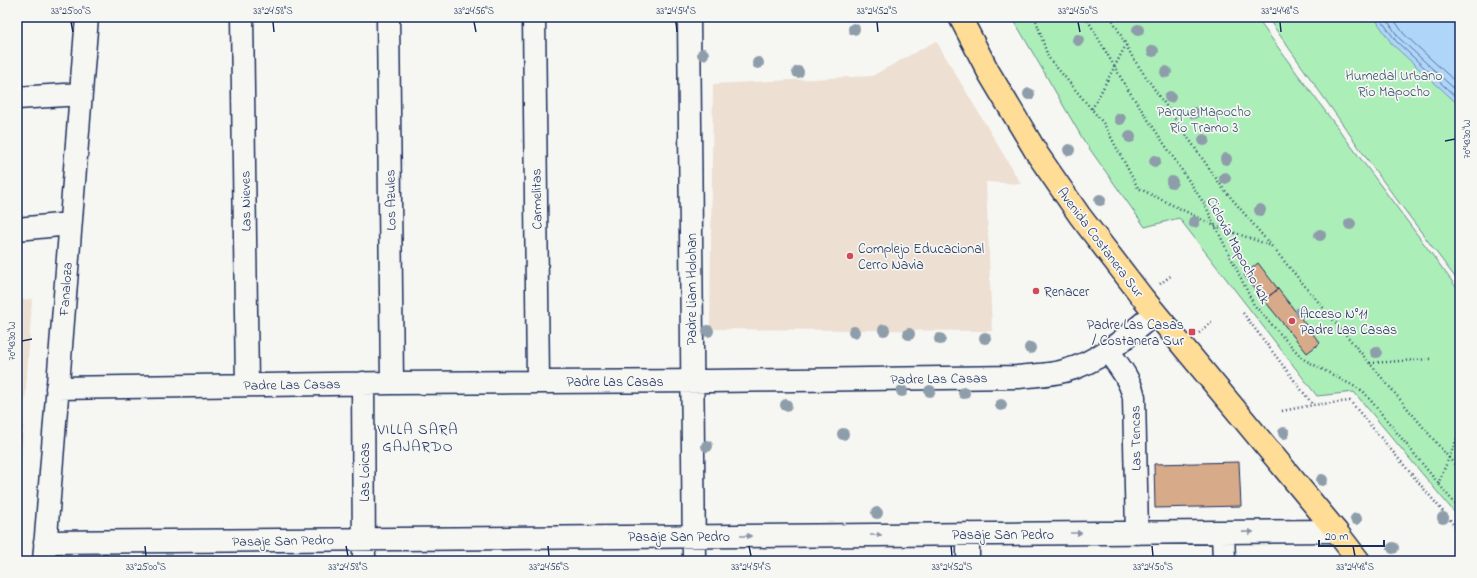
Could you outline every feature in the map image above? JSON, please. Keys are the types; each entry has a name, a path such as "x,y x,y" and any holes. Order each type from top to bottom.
{"main road":[{"name":"Avenida Costanera Sur","path":"960,17 989,73 1038,155 1080,216 1155,313 1336,531 1359,561"}],"street":[{"name":"Fanaloza","path":"45,551 86,17"},
{"name":"Las Nieves","path":"242,17 247,385"},
{"name":"Los Azules","path":"388,17 392,382"},
{"name":"Carmelitas","path":"534,17 538,381"},
{"name":"Padre Liam Holohan","path":"689,17 694,561"},
{"path":"17,98 81,94"},
{"path":"17,228 70,224"},
{"name":"Padre Las Casas","path":"57,388 392,382 692,381 1018,377 1064,371 1087,363 1108,351 1155,313"},
{"name":"Las Tencas","path":"1108,351 1125,373 1131,385 1134,397 1137,533"},
{"name":"Las Loicas","path":"363,383 364,561"},
{"name":"Pasaje San Pedro","path":"45,551 364,539 1336,531"},
{"path":"1223,532 1224,561"},
{"path":"968,534 968,561"}],"path":[{"path":"1035,17 1048,57 1104,124 1138,188 1216,226 1273,247"},
{"name":"Ciclovía Mapocho 42k","path":"1086,17 1115,67 1205,205 1254,305 1303,359 1363,391 1460,510"},
{"path":"1111,17 1133,58 1222,187 1460,472"},
{"path":"1092,109 1126,45"},
{"path":"1158,285 1172,275"},
{"path":"1243,313 1313,405"},
{"path":"1197,335 1212,321"},
{"path":"1370,363 1431,359"},
{"path":"1282,411 1313,405 1350,401 1451,521 1460,534"},
{"path":"1438,484 1460,431"}],"shaded area":[{"name":"Complejo Educacional Cerro Navia","path":"936,41 1021,184 986,182 992,331 710,329 713,84 872,76"},
{"path":"32,299 17,524 17,300"}],"green space":[{"name":"Parque Mapocho Río Tramo 3","path":"1012,17 1256,17 1460,292 1460,519 1354,392 1317,396 1179,218 1145,227 1084,141"},
{"name":"Humedal Urbano Río Mapocho","path":"1267,17 1460,17 1460,284 1377,173"}],"water":[{"path":"1374,17 1460,17 1460,106 1392,44"}],"building":[{"path":"1258,263 1278,289 1264,300 1244,275"},
{"name":"Acceso N°11 Padre Las Casas","path":"1278,289 1320,343 1307,353 1264,300"},
{"path":"1239,462 1241,506 1155,508 1154,464"}],"place":[{"name":"Complejo Educacional Cerro Navia","path":"850,256"},
{"name":"Renacer","path":"1036,291"},
{"name":"Acceso N°11 Padre Las Casas","path":"1292,321"},
{"name":"Padre Las Casas / Costanera Sur","path":"1192,332"}],"district":[{"name":"VILLA SARA GAJARDO","path":"418,438"}]}
